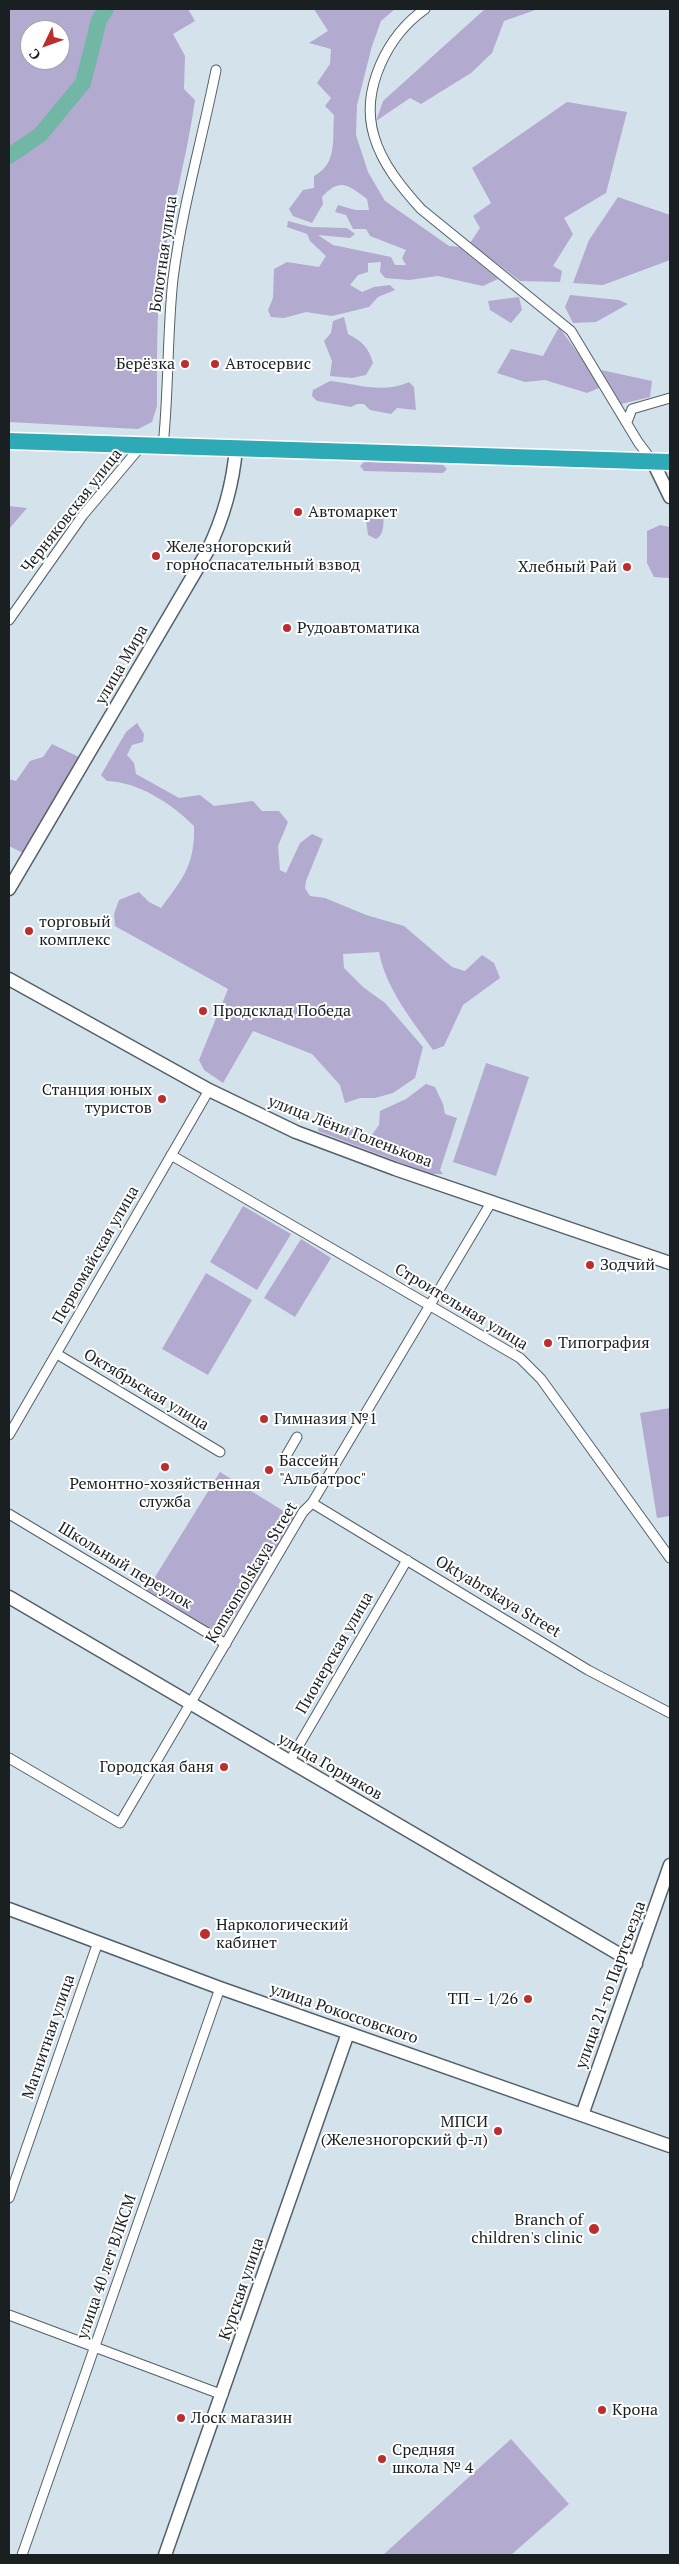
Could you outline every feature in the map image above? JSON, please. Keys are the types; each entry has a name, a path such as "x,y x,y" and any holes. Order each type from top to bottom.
{"highway":[{"path":"9,441 638,459 653,462 670,462"}],"main road":[{"name":"улица Мира","path":"9,889 207,552 216,534 232,484 236,448"},
{"path":"653,462 670,496"},
{"name":"улица Лёни Голенькова","path":"9,979 209,1090 306,1136 670,1263"},
{"name":"улица Горняков","path":"9,1597 636,1964"},
{"name":"улица 21-го Партсъезда","path":"582,2115 670,1865"},
{"name":"улица Рокоссовского","path":"9,1909 220,1988 670,2146"},
{"name":"Курская улица","path":"165,2555 223,2395 348,2033"}],"street":[{"path":"425,9 400,30 386,51 378,71 371,116 374,135 381,153 404,190 422,209 571,331 638,442 653,462"},
{"name":"Болотная улица","path":"163,446 167,405 169,329 173,278 185,206 216,70"},
{"path":"627,422 632,409 670,398"},
{"name":"Черняковская улица","path":"9,620 83,516 142,445"},
{"name":"Первомайская улица","path":"9,1435 209,1090"},
{"name":"Строительная улица","path":"171,1155 520,1358 541,1380 670,1558"},
{"name":"Komsomolskaya Street","path":"9,1758 120,1823 303,1512 312,1503 492,1201"},
{"name":"Октябрьская улица","path":"57,1354 220,1452"},
{"path":"286,1456 296,1436"},
{"name":"Oktyabrskaya Street","path":"312,1503 588,1670 670,1713"},
{"name":"Школьный переулок","path":"9,1514 226,1644"},
{"name":"Пионерская улица","path":"289,1762 407,1560"},
{"name":"Магнитная улица","path":"9,2198 98,1942"},
{"name":"улица 40 лет ВЛКСМ","path":"22,2555 220,1988"},
{"path":"9,2315 223,2395"}],"shaded area":[{"path":"9,9 188,9 195,21 173,34 185,56 184,89 195,100 162,269 158,320 157,406 152,422 138,429 9,422"},
{"path":"314,9 395,9 381,21 372,46 357,105 356,135 368,172 385,201 449,246 459,247 498,279 483,286 438,276 409,280 385,278 380,272 381,262 368,263 368,272 358,275 350,285 362,292 374,287 390,285 395,290 378,297 369,307 332,316 306,312 284,318 271,317 268,310 273,298 274,269 287,262 319,267 326,256 310,241 307,234 287,227 288,221 311,227 347,228 355,234 350,238 318,235 333,245 391,257 395,265 406,265 402,258 406,250 370,236 366,229 353,229 346,215 335,212 338,205 355,210 369,210 367,199 349,187 339,185 328,191 322,197 323,204 312,223 293,216 289,209 303,190 314,188 314,176 327,165 333,142 334,115 325,106 331,98 317,83 330,64 331,49 309,43 328,31"},
{"path":"485,9 538,9 504,21 492,53 471,73 421,104 410,98 376,121 383,101"},
{"path":"567,102 627,112 606,193 564,218 573,234 553,266 562,271 560,282 520,281 470,243 480,228 473,216 491,203 472,168"},
{"path":"618,197 670,215 670,260 603,285 573,283 589,240"},
{"path":"570,295 619,300 628,304 596,322 573,323 565,307"},
{"path":"519,297 522,310 511,323 490,310 488,301"},
{"path":"344,317 348,334 364,346 373,363 366,375 352,378 330,376 332,361 324,341 331,333 333,321"},
{"path":"559,327 596,378 599,388 587,393 545,380 525,382 497,373 511,349 543,356"},
{"path":"601,370 652,381 650,397 621,404"},
{"path":"330,381 380,388 399,386 409,382 414,387 416,410 397,408 391,414 370,410 364,404 357,404 351,407 317,401 312,396 313,390"},
{"path":"364,462 443,465 447,469 443,473 364,471 360,466"},
{"path":"9,506 27,508 9,529"},
{"path":"365,512 384,512 382,531 376,539 368,535"},
{"path":"660,525 670,527 670,578 654,577 647,563 647,531"},
{"path":"137,723 144,734 143,742 132,745 127,755 134,763 136,774 179,798 200,795 214,806 253,801 262,811 279,811 288,822 278,846 280,870 286,873 300,843 312,834 323,839 306,881 305,888 310,896 325,898 366,915 404,926 452,967 465,971 482,955 494,963 500,978 463,1005 444,1046 433,1050 409,1016 387,979 379,952 343,954 344,968 363,987 385,1003 423,1047 415,1078 393,1093 375,1098 360,1098 345,1103 340,1085 312,1054 253,1031 223,1083 204,1070 199,1060 228,989 115,926 114,914 119,900 139,892 149,902 161,908 176,888 186,870 190,861 194,839 194,826 165,802 131,785 107,781 101,775 126,732"},
{"path":"52,744 81,758 23,853 9,846 9,779 16,781 30,761 43,757"},
{"path":"486,1063 529,1077 496,1176 453,1162"},
{"path":"426,1084 435,1087 443,1104 445,1114 457,1118 440,1170 443,1174 430,1174 318,1131 319,1127 334,1124 372,1135 379,1125 380,1111 406,1099"},
{"path":"243,1206 291,1234 257,1290 210,1262"},
{"path":"301,1239 331,1258 295,1317 264,1298"},
{"path":"206,1273 252,1300 208,1375 162,1349"},
{"path":"670,1408 670,1516 657,1518 640,1413"},
{"path":"220,1472 295,1518 222,1636 147,1590"},
{"path":"511,2439 569,2504 511,2555 383,2555"}],"waterway":[{"path":"9,156 40,135 83,83 99,20 106,9"}],"place":[{"name":"Берёзка","path":"185,364"},
{"name":"Автосервис","path":"215,364"},
{"name":"Автомаркет","path":"298,512"},
{"name":"Железногорский горноспасательный взвод","path":"156,556"},
{"name":"Хлебный Рай","path":"627,567"},
{"name":"Рудоавтоматика","path":"287,628"},
{"name":"торговый комплекс","path":"29,931"},
{"name":"Продсклад Победа","path":"203,1011"},
{"name":"Станция юных туристов","path":"162,1099"},
{"name":"Зодчий","path":"590,1265"},
{"name":"Типография","path":"548,1343"},
{"name":"Гимназия №1","path":"264,1419"},
{"name":"Ремонтно-хозяйственная служба","path":"165,1467"},
{"name":"Бассейн \"Альбатрос\"","path":"269,1470"},
{"name":"Городская баня","path":"224,1767"},
{"name":"Наркологический кабинет","path":"205,1934"},
{"name":"ТП – 1/26","path":"528,1999"},
{"name":"МПСИ (Железногорский ф-л)","path":"498,2131"},
{"name":"Branch of children's clinic","path":"594,2229"},
{"name":"Крона","path":"602,2410"},
{"name":"Лоск магазин","path":"181,2418"},
{"name":"Средняя школа № 4","path":"382,2459"}]}
